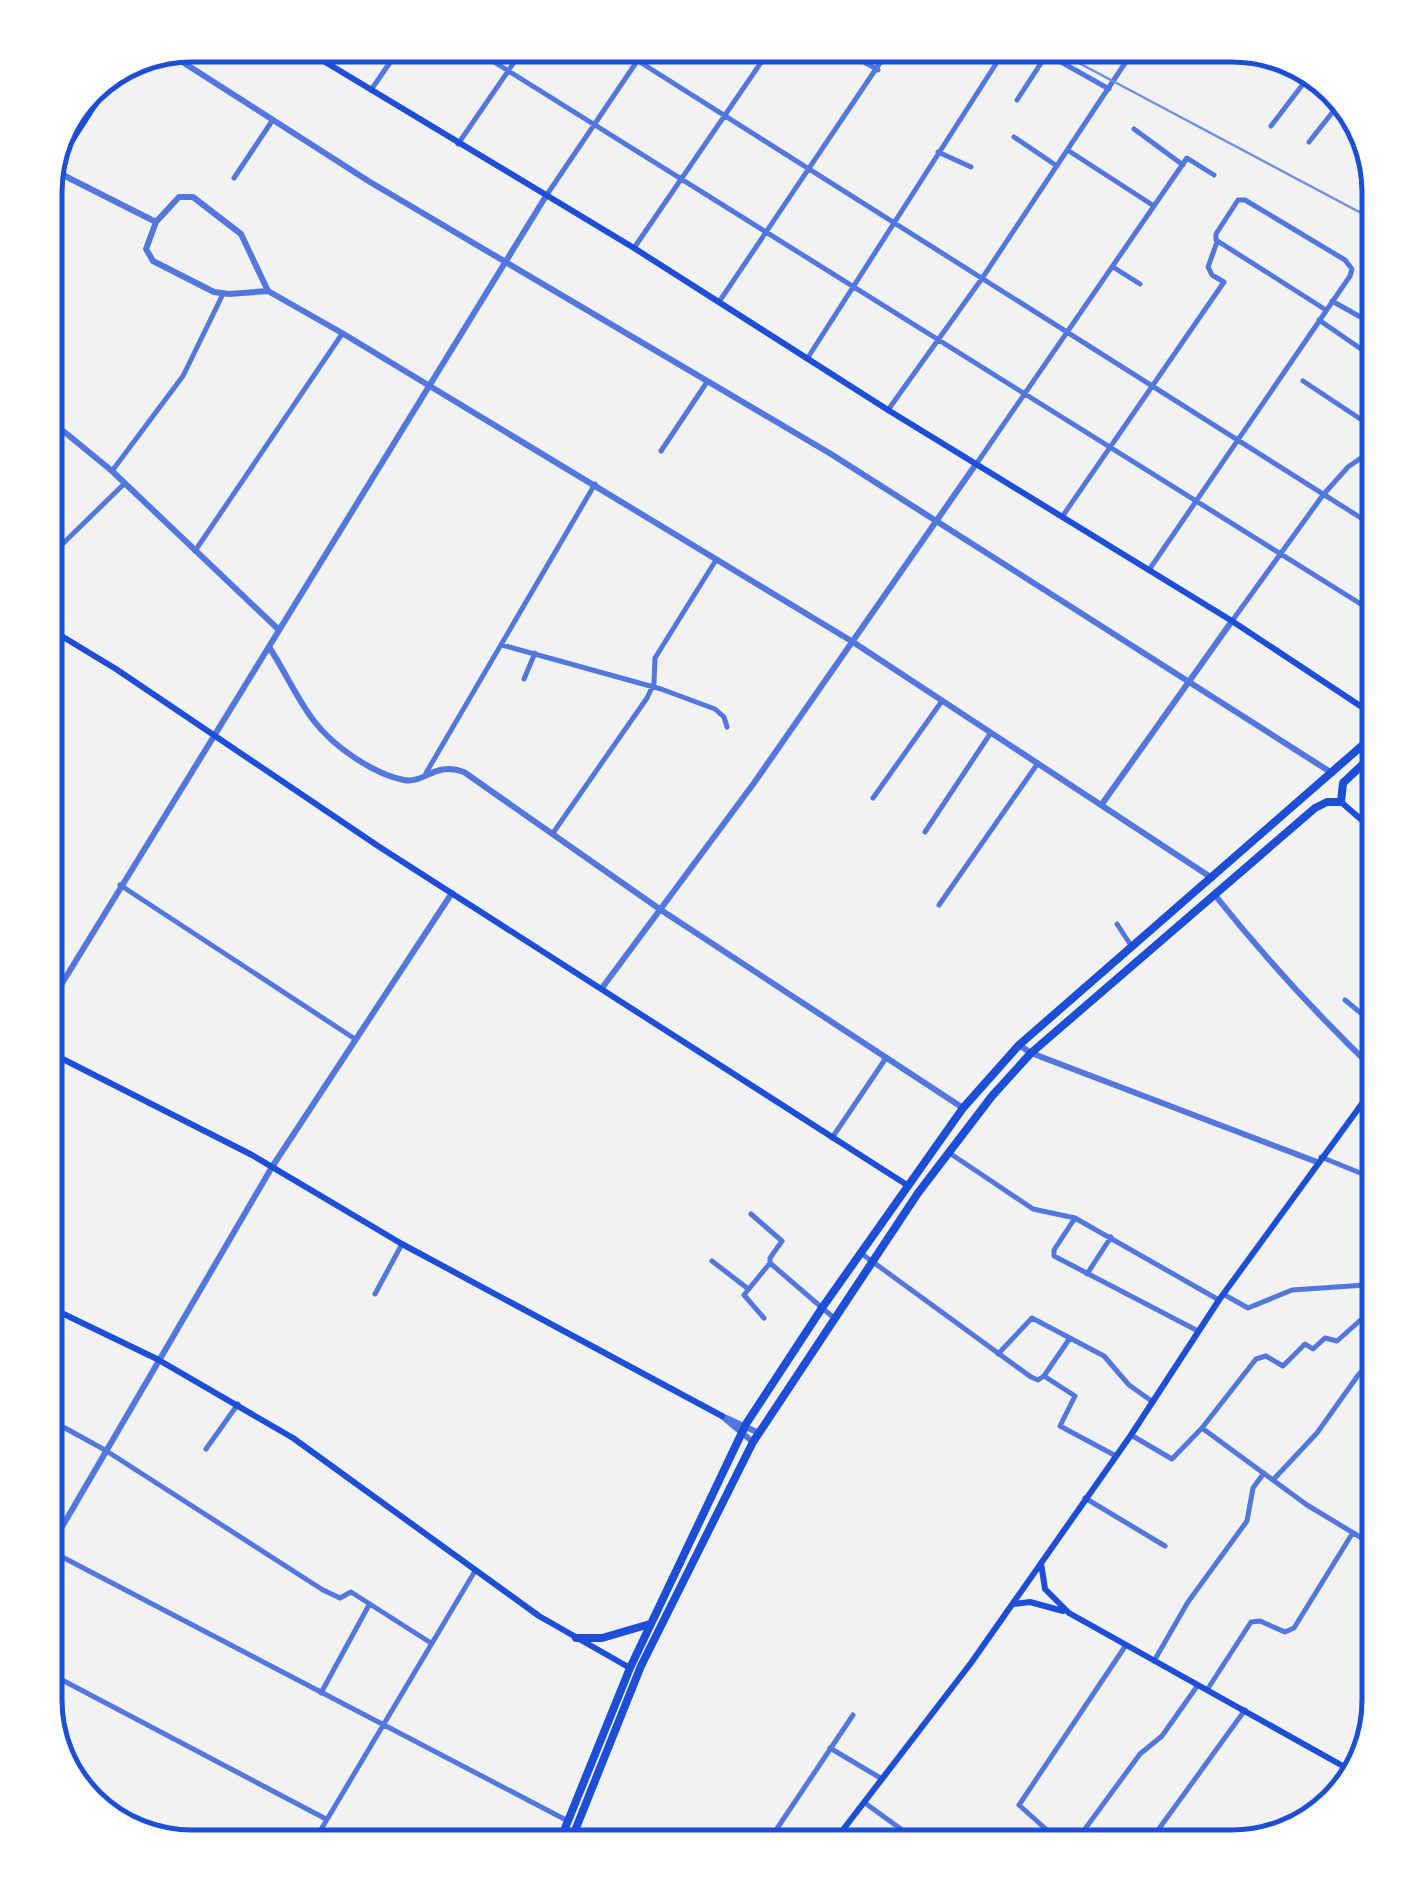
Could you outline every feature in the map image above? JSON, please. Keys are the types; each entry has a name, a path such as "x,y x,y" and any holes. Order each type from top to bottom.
{"main road":[{"path":"325,62 634,248 1362,707"},
{"path":"63,637 907,1185"},
{"path":"575,1830 650,1624 740,1433 907,1185 963,1108 1019,1045 1362,747"},
{"path":"1341,802 1343,783 1362,765"},
{"path":"565,1830 635,1670 753,1442 872,1261 992,1096 1031,1053 1315,808 1327,802 1341,802 1362,820"},
{"path":"62,1059 272,1167 402,1244 722,1416"},
{"path":"843,1830 1013,1604 1132,1435 1221,1297 1362,1101"},
{"path":"62,1312 157,1359 293,1438 475,1571 576,1638 635,1670"},
{"path":"704,1514 714,1518"},
{"path":"1041,1562 1046,1589 1068,1612"},
{"path":"1013,1604 1030,1602 1068,1612 1344,1767"},
{"path":"576,1638 602,1638 650,1624"}],"street":[{"path":"371,90 390,62"},
{"path":"495,62 1362,605"},
{"path":"458,144 514,62"},
{"path":"62,982 546,196 637,62"},
{"path":"640,62 1362,519"},
{"path":"184,63 370,182 938,520 1334,774"},
{"path":"634,248 761,63"},
{"path":"866,63 878,70"},
{"path":"719,302 882,63"},
{"path":"807,359 996,63"},
{"path":"1017,100 1040,63"},
{"path":"1061,63 1108,91"},
{"path":"888,410 940,340 1126,63"},
{"path":"1270,126 1303,84"},
{"path":"1309,142 1333,111"},
{"path":"234,178 272,121"},
{"path":"1134,129 1183,165"},
{"path":"1014,137 1058,166"},
{"path":"1068,150 1154,206"},
{"path":"938,152 970,167"},
{"path":"602,988 853,642 1187,158 1214,175"},
{"path":"64,176 156,222"},
{"path":"268,291 241,234 193,197 179,197 156,222 146,249 149,258 192,282 224,294 268,291 342,333 853,642 1212,878"},
{"path":"1062,517 1224,282 1212,275 1208,267 1218,242 1216,234 1238,200 1245,200 1351,265 1350,276 1149,570"},
{"path":"1218,242 1326,310"},
{"path":"1112,266 1140,284"},
{"path":"112,471 182,376 224,294"},
{"path":"1332,301 1362,318"},
{"path":"1319,320 1362,350"},
{"path":"196,551 342,333"},
{"path":"1303,381 1362,420"},
{"path":"661,451 707,382"},
{"path":"63,431 112,471 280,630"},
{"path":"1102,804 1323,495 1362,457"},
{"path":"63,544 124,483"},
{"path":"270,647 323,732 364,762 390,776 411,781 431,769 595,484"},
{"path":"552,833 625,732 654,682 655,658 716,559"},
{"path":"504,641 535,653 654,682 715,709 724,717 726,727"},
{"path":"524,679 535,653"},
{"path":"873,798 942,701"},
{"path":"925,832 990,734"},
{"path":"939,905 1038,763"},
{"path":"431,769 464,772 661,910 963,1108"},
{"path":"120,886 355,1039"},
{"path":"62,1524 272,1167 452,893"},
{"path":"1214,894 1270,964 1362,1060"},
{"path":"1118,924 1132,947"},
{"path":"1345,1000 1362,1014"},
{"path":"1019,1045 1031,1053 1362,1175"},
{"path":"832,1138 886,1058"},
{"path":"948,1152 1033,1209 1075,1218 1248,1308 1292,1290 1362,1285"},
{"path":"751,1214 782,1241 770,1263 746,1288 746,1301 764,1318"},
{"path":"1075,1218 1053,1253 1058,1260 1198,1332"},
{"path":"1087,1274 1110,1237"},
{"path":"374,1294 402,1244"},
{"path":"862,1254 1035,1380 1044,1376 1071,1336"},
{"path":"712,1260 746,1288"},
{"path":"770,1263 834,1318"},
{"path":"998,1354 1030,1319 1071,1336 1104,1356 1129,1385 1153,1402"},
{"path":"1132,1435 1172,1459 1202,1428 1256,1358 1266,1356 1283,1366 1305,1344 1314,1349 1325,1338 1338,1341 1362,1319"},
{"path":"1272,1480 1317,1432 1362,1373"},
{"path":"1044,1376 1076,1397 1060,1426 1116,1456"},
{"path":"206,1449 238,1404"},
{"path":"722,1416 759,1432"},
{"path":"722,1416 753,1442"},
{"path":"62,1426 106,1450 324,1590 340,1598 349,1592 431,1643"},
{"path":"1202,1428 1362,1540"},
{"path":"1154,1661 1188,1602 1247,1521 1253,1488 1264,1473"},
{"path":"1085,1498 1164,1546"},
{"path":"1207,1690 1251,1622 1260,1621 1285,1632 1294,1628 1352,1534"},
{"path":"62,1559 568,1822"},
{"path":"320,1830 475,1571"},
{"path":"322,1693 369,1606"},
{"path":"1045,1830 1020,1808 1020,1803 1126,1646"},
{"path":"62,1680 326,1819"},
{"path":"1083,1830 1140,1754 1162,1736 1198,1685"},
{"path":"1158,1830 1244,1710"},
{"path":"778,1830 853,1716"},
{"path":"830,1748 882,1780"},
{"path":"864,1802 902,1830"}],"railway":[{"path":"1079,63 1362,213"}]}
